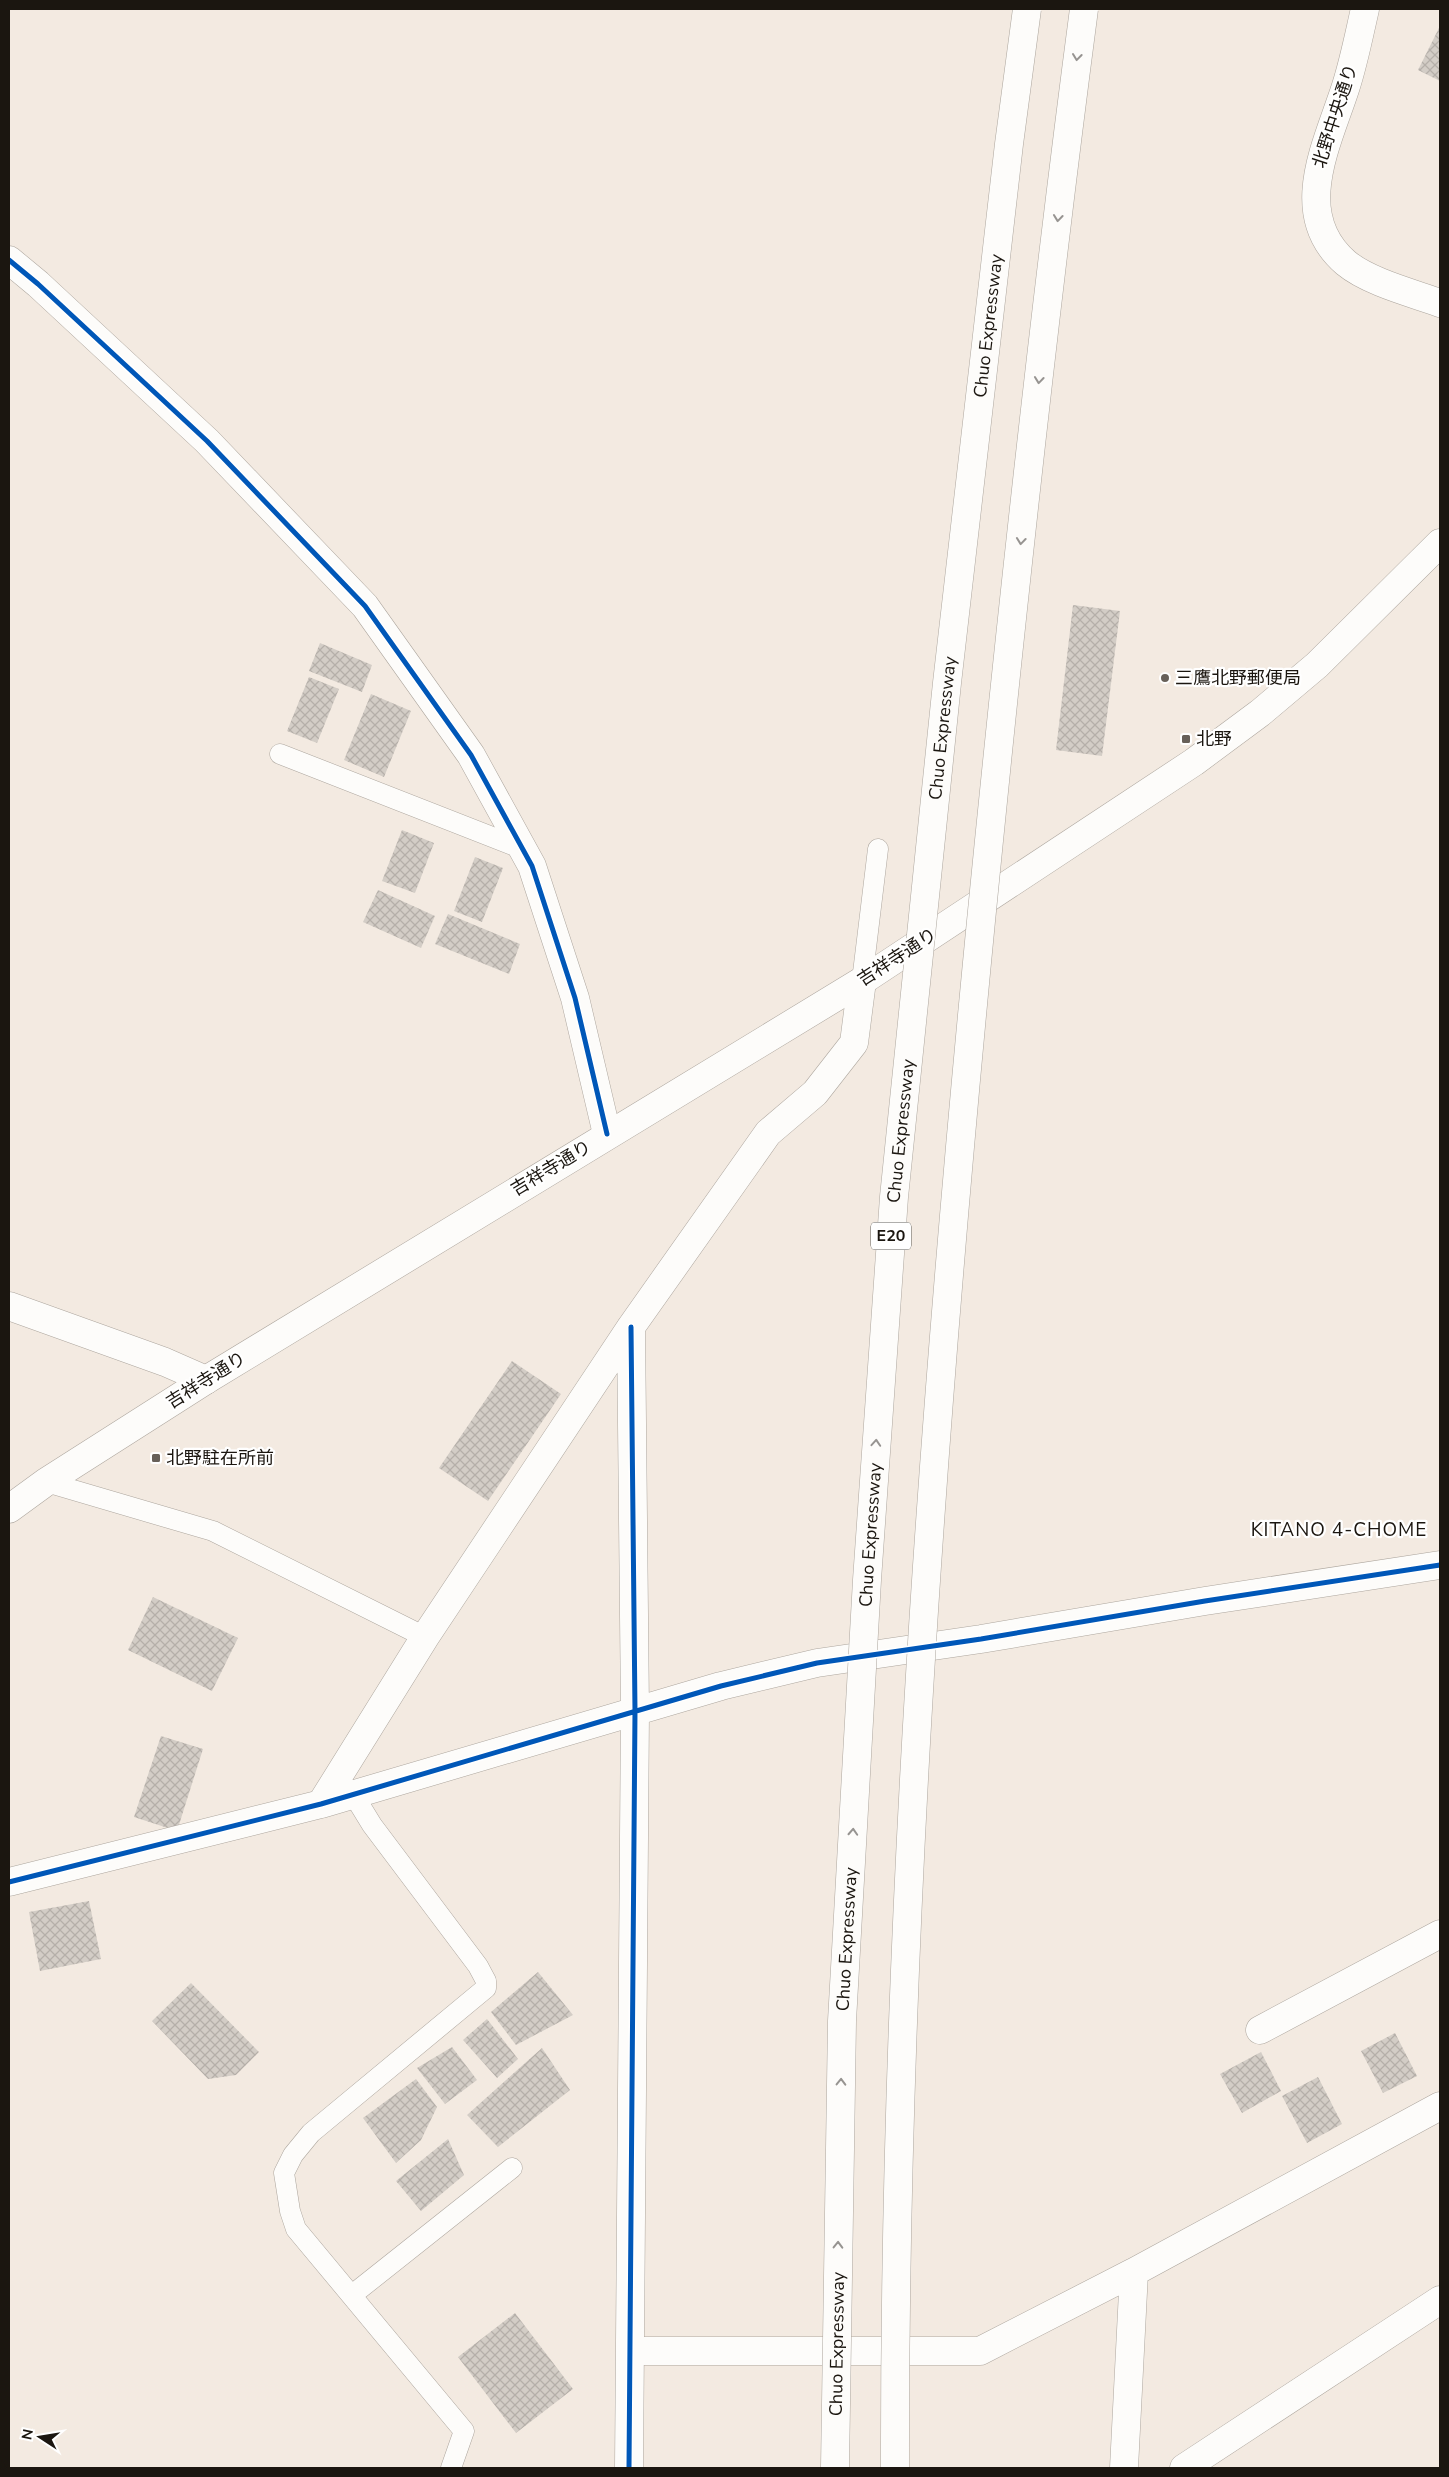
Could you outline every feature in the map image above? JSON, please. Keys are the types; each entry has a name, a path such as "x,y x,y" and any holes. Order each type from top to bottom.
{"main road":[{"name":"Chuo Expressway","path":"835,2468 842,2021 866,1590 894,1197 948,684 1009,144 1027,9"},
{"path":"895,2468 900,2074 927,1554 955,1189 998,756 1064,156 1084,9"},
{"name":"北野中央通り","path":"1365,9 1352,68 1316,175 1317,214 1324,232 1346,262 1363,274 1440,303"},
{"path":"9,260 38,284 207,441 365,606 471,756 532,866 576,998 607,1134"},
{"name":"吉祥寺通り","path":"9,1509 46,1482 206,1380 607,1134 862,981 1194,762 1260,713 1318,665 1440,544"},
{"path":"321,1804 425,1637 632,1327 768,1133 815,1093 854,1043 862,981"},
{"path":"9,1306 165,1362 206,1380"},
{"path":"629,2468 632,2352 635,1711 632,1327"},
{"path":"9,1882 321,1804 721,1686 817,1663 981,1639 1205,1601 1440,1565"},
{"path":"1260,2030 1440,1934"},
{"path":"632,2352 980,2351 1134,2272 1440,2106"},
{"path":"1124,2468 1134,2272"},
{"path":"1184,2468 1440,2300"}],"lane":[{"path":"280,754 523,849"},
{"path":"862,981 878,849"},
{"path":"46,1482 213,1531 425,1637"},
{"path":"353,1794 372,1825 478,1966 486,1981 486,1988 311,2133 293,2155 284,2173 290,2211 296,2229 464,2431 452,2468"},
{"path":"352,2295 512,2168"}],"building":[{"path":"1440,26 1440,81 1418,70"},
{"path":"1073,605 1120,611 1102,756 1056,750"},
{"path":"320,643 372,665 362,692 309,671"},
{"path":"309,677 339,689 317,743 287,731"},
{"path":"371,694 411,711 384,777 344,760"},
{"path":"402,830 434,843 415,893 382,881"},
{"path":"475,857 503,868 482,922 454,911"},
{"path":"378,890 435,916 421,948 363,922"},
{"path":"448,914 520,944 509,974 435,944"},
{"path":"512,1361 561,1394 488,1501 439,1468"},
{"path":"153,1597 238,1638 212,1691 128,1650"},
{"path":"161,1736 203,1749 177,1831 134,1817"},
{"path":"89,1901 101,1959 40,1971 29,1912"},
{"path":"538,1972 573,2015 516,2045 491,2012"},
{"path":"191,1983 259,2052 236,2075 208,2079 152,2021"},
{"path":"487,2019 518,2059 497,2078 463,2040"},
{"path":"1395,2033 1417,2076 1383,2093 1361,2051"},
{"path":"452,2047 477,2080 445,2104 417,2068"},
{"path":"542,2048 570,2090 498,2147 467,2115"},
{"path":"1261,2052 1281,2091 1242,2113 1220,2074"},
{"path":"1318,2077 1342,2124 1307,2143 1282,2096"},
{"path":"416,2079 437,2107 421,2140 396,2163 363,2118"},
{"path":"448,2139 464,2175 421,2211 396,2181"},
{"path":"515,2313 573,2389 516,2433 458,2357"}],"cycle path":[{"path":"9,260 38,284 207,441 365,606 471,755 532,866 575,998 607,1134"},
{"path":"629,2468 635,1711 631,1327"},
{"path":"9,1882 321,1804 721,1686 817,1663 981,1639 1205,1601 1440,1565"}],"place":[{"name":"三鷹北野郵便局","path":"1165,678"},
{"name":"北野","path":"1186,739"},
{"name":"北野駐在所前","path":"156,1458"}],"district":[{"name":"KITANO 4-CHOME","path":"1339,1530"}]}
